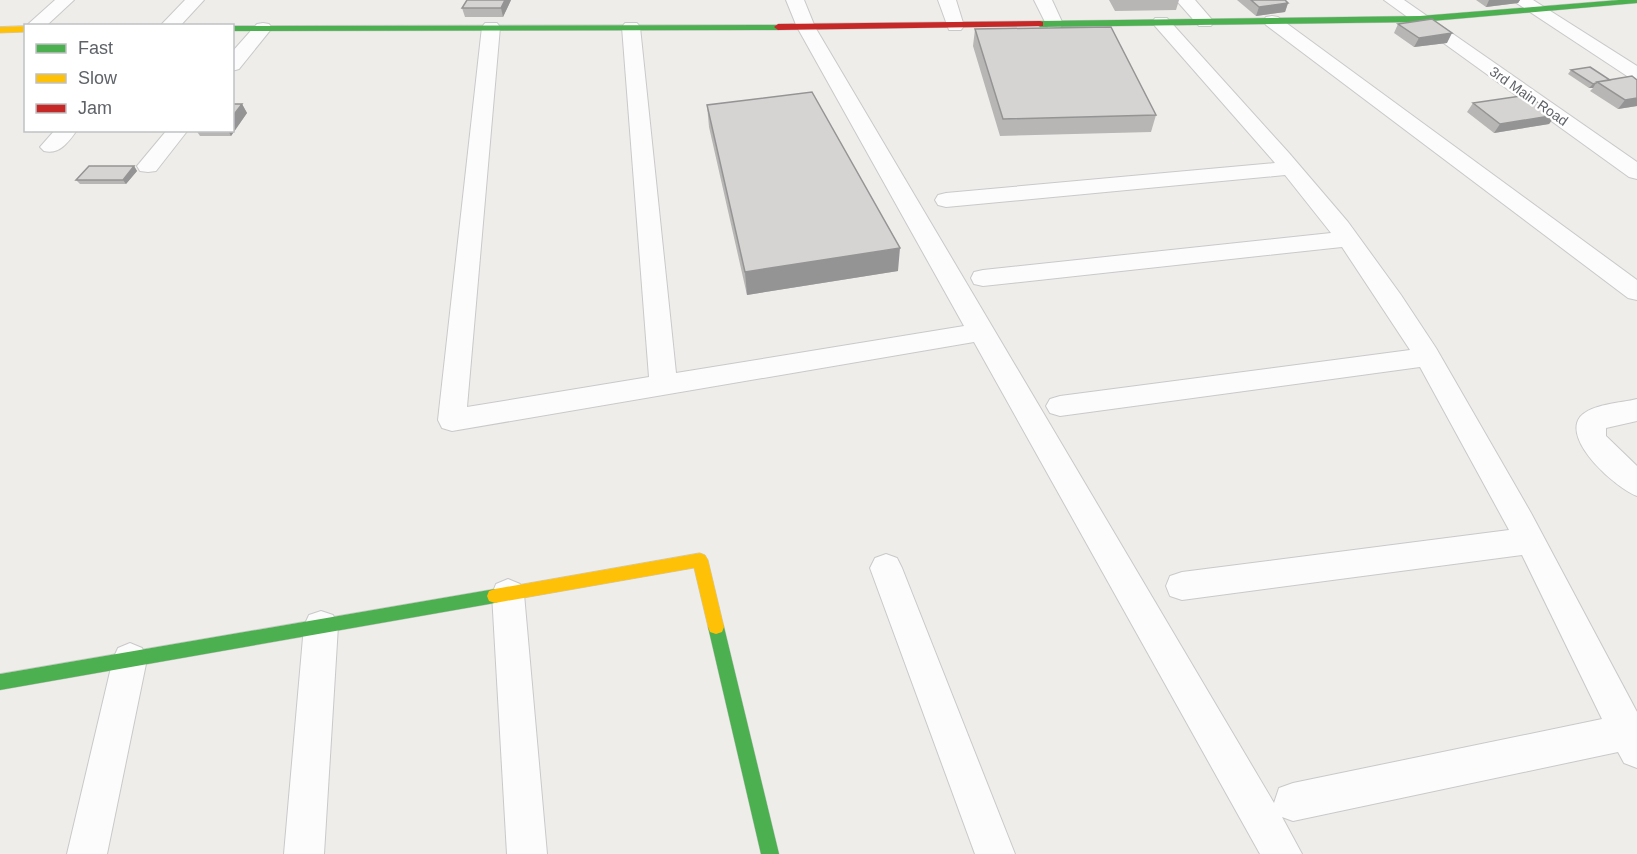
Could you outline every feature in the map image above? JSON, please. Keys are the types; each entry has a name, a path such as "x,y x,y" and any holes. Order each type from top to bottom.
{"street":[{"path":"36,24 64,0"},
{"path":"171,24 195,0"},
{"path":"795,0 806,27 1282,854"},
{"path":"947,0 955,26"},
{"path":"1044,0 1054,24"},
{"path":"1185,0 1205,22"},
{"name":"3rd Main Road","path":"1393,0 1637,172"},
{"path":"234,28 955,26 1420,19 1528,5 1637,1"},
{"path":"1528,5 1637,74"},
{"path":"1272,21 1637,292"},
{"path":"1161,22 1319,201 1391,299 1427,357 1529,540 1632,741 1293,802"},
{"path":"491,27 452,420 981,332"},
{"path":"631,27 663,384"},
{"path":"234,63 263,28"},
{"path":"0,30 24,29"},
{"path":"51,147 65,132"},
{"path":"148,166 176,132"},
{"path":"946,200 1290,168"},
{"path":"983,278 1346,239"},
{"path":"1060,406 1427,357"},
{"path":"1637,410 1598,419 1591,424 1592,440 1637,484"},
{"path":"1182,586 1529,540"},
{"path":"0,682 700,560 770,854"},
{"path":"886,568 995,854"},
{"path":"508,594 526,854"},
{"path":"304,854 321,626"},
{"path":"87,854 130,659"}],"building":[{"path":"467,0 505,0 501,8 462,8"},
{"path":"1251,0 1285,0 1288,3 1259,7"},
{"path":"1432,19 1452,33 1419,38 1398,24"},
{"path":"1111,27 1156,115 1003,119 975,29"},
{"path":"1590,67 1610,80 1593,84 1571,70"},
{"path":"1632,76 1637,80 1637,98 1625,100 1597,82"},
{"path":"812,92 900,248 745,272 707,105"},
{"path":"1527,95 1556,115 1500,124 1473,103"},
{"path":"234,104 242,104 234,114"},
{"path":"89,166 134,166 123,180 76,180"}],"traffic: fast":[{"path":"1040,24 1420,19 1637,1"},
{"path":"234,28 778,27"},
{"path":"0,682 495,596"},
{"path":"716,627 770,854"}],"traffic: slow":[{"path":"0,30 24,29"},
{"path":"495,596 700,560 716,627"}],"traffic: jam":[{"path":"778,27 1040,24"}]}
